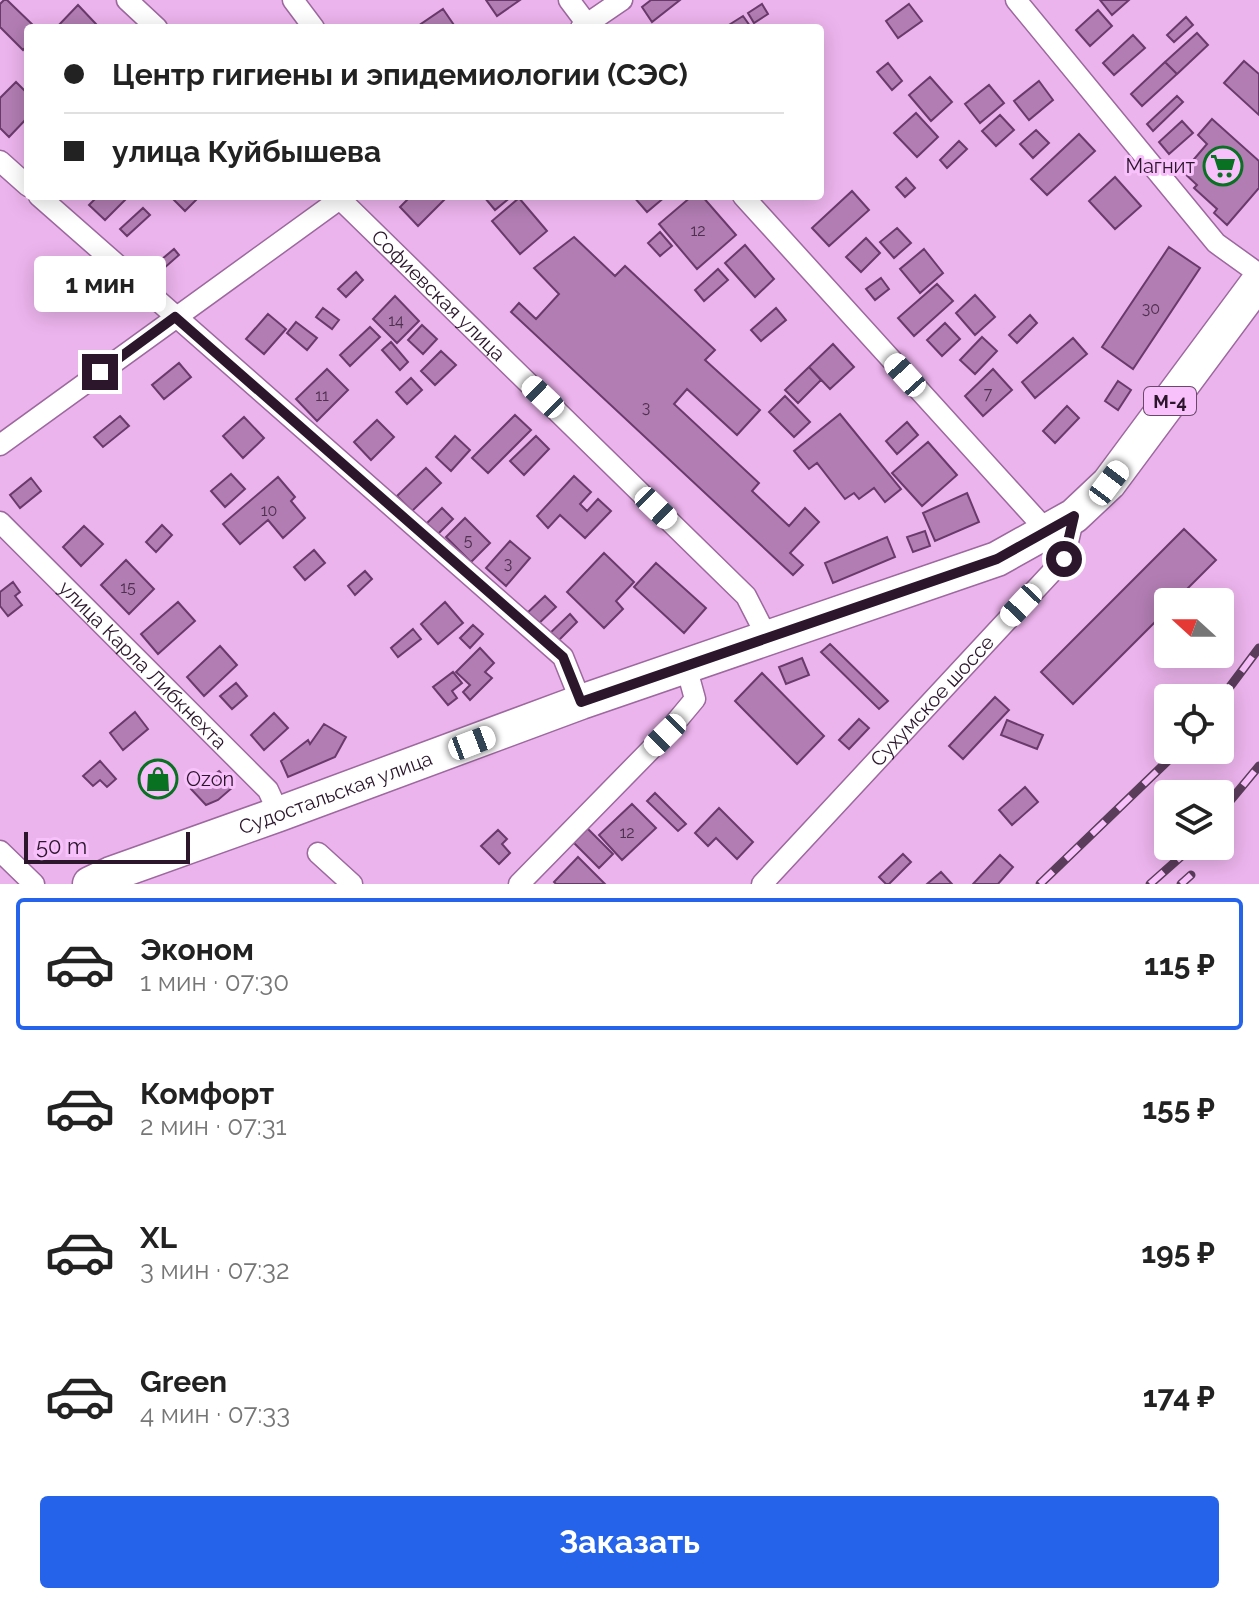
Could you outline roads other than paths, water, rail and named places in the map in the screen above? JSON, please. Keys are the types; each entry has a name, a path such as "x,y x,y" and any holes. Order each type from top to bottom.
{"highway":[{"name":"М-4","path":"1061,524 1109,483 1259,281"},
{"name":"Судостальская улица","path":"90,884 581,702 997,559 1061,524"}],"street":[{"path":"127,0 153,24"},
{"path":"293,0 311,24"},
{"path":"569,0 584,24"},
{"path":"590,24 622,0"},
{"path":"1016,0 1216,243 1259,274"},
{"path":"0,161 24,182"},
{"path":"43,200 563,657 581,702"},
{"path":"0,445 337,200"},
{"name":"Софиевская улица","path":"344,200 746,596 768,639"},
{"path":"747,200 1061,524"},
{"name":"улица Карла Либкнехта","path":"0,522 268,790 279,814"},
{"name":"Сухумское шоссе","path":"762,884 1064,559 1061,524"},
{"path":"519,884 665,735 695,699 686,666"},
{"path":"0,851 34,884"},
{"path":"318,853 352,884"}],"railway":[{"path":"1232,684 1259,648"},
{"path":"1040,884 1164,764"},
{"path":"1234,796 1259,766"},
{"path":"1150,884 1177,860"},
{"path":"1181,884 1191,875"}],"place":[{"name":"Магнит","path":"1223,166"},
{"name":"Ozon","path":"158,779"}]}
